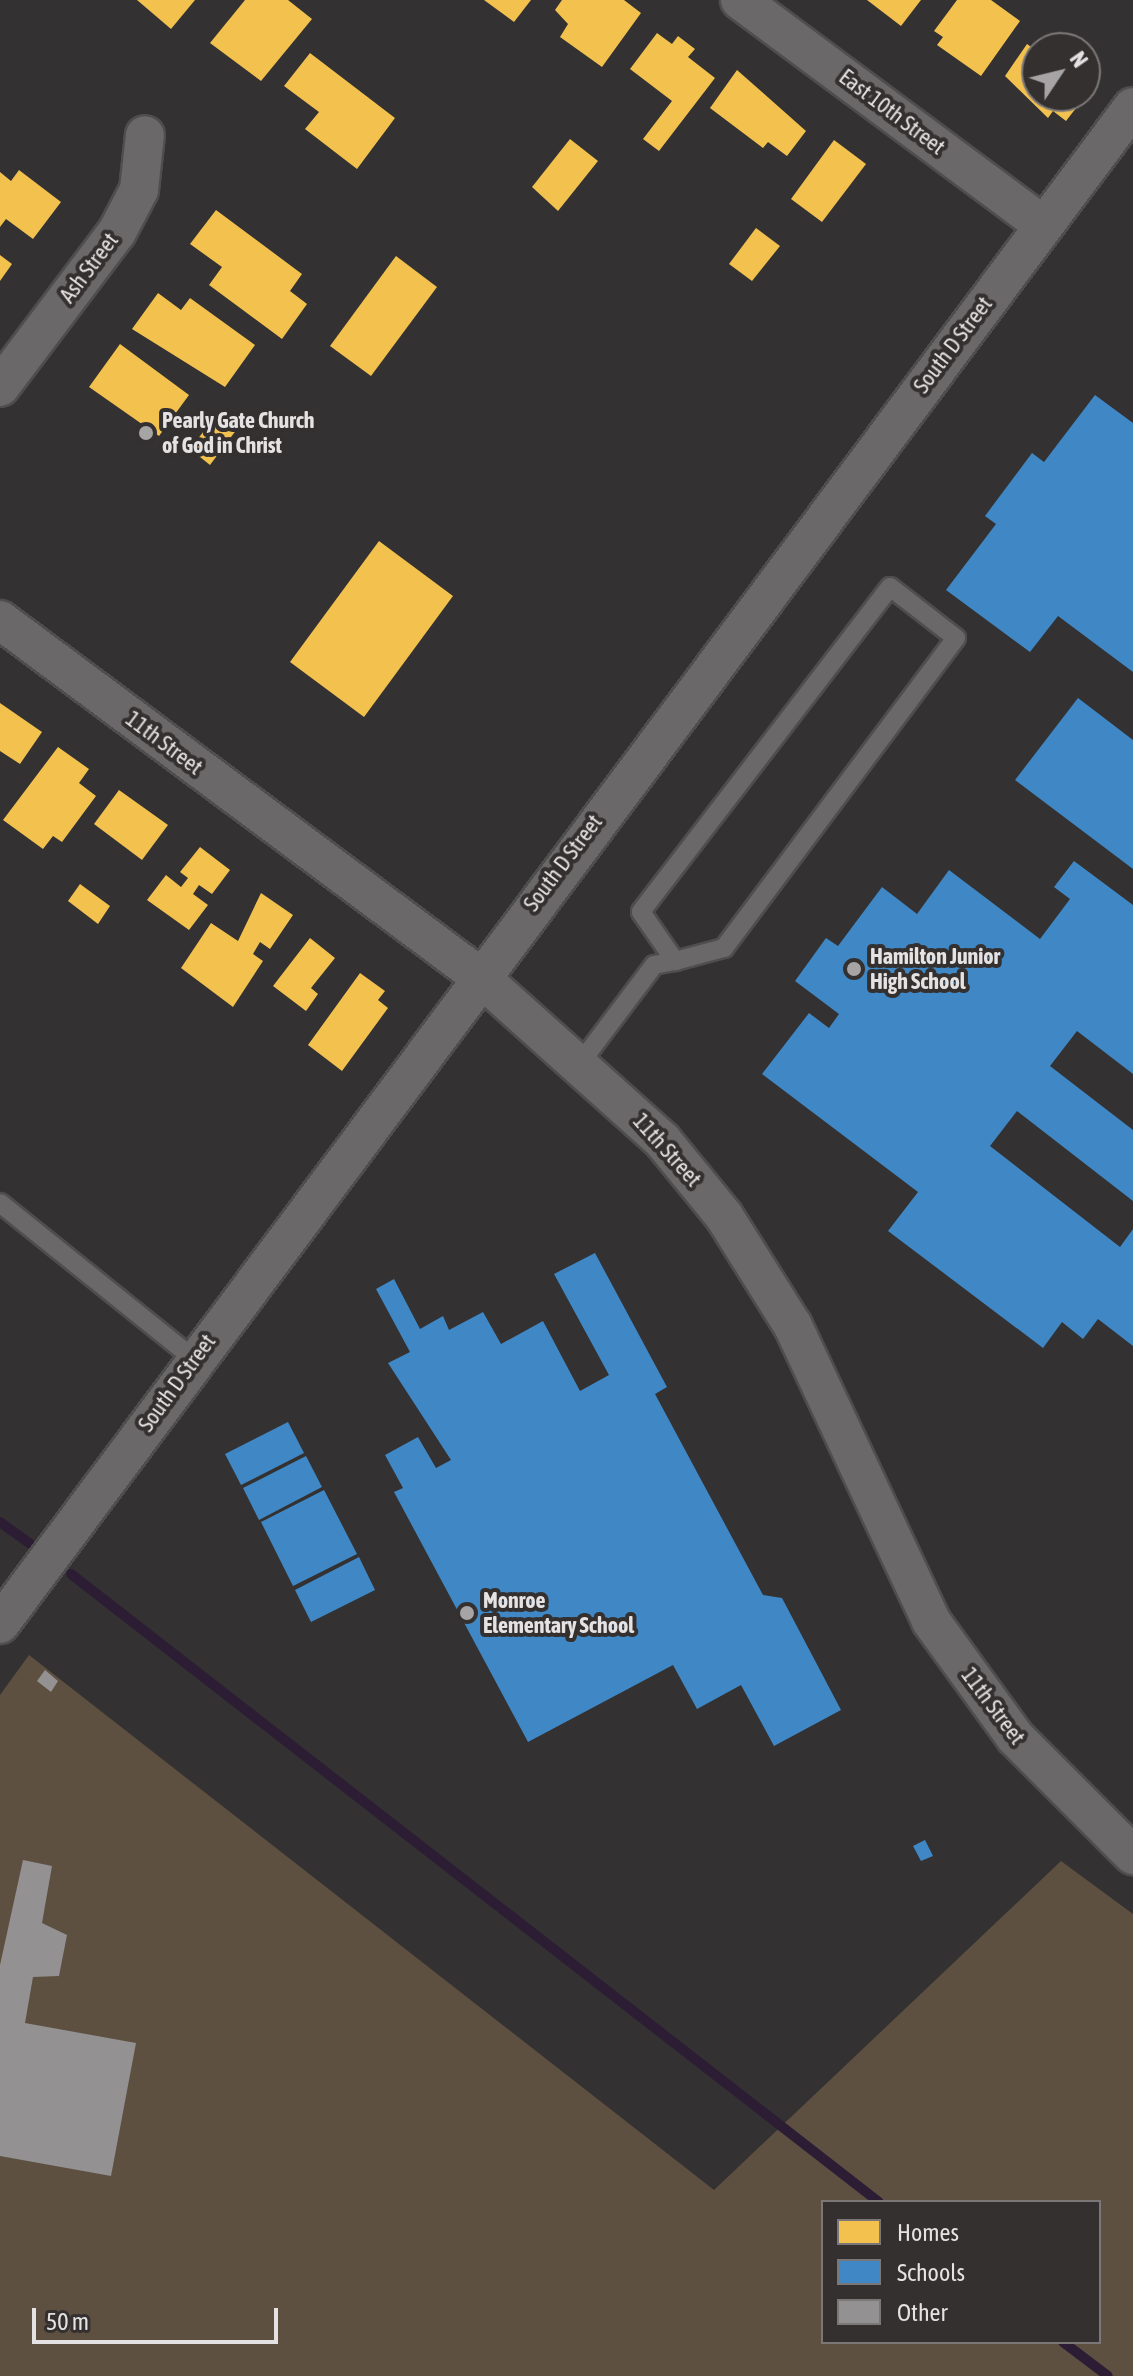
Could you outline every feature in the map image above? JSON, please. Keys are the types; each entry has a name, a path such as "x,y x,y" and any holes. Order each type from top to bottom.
{"street":[{"name":"East 10th Street","path":"740,0 1043,225"},
{"name":"South D Street","path":"0,1624 479,976 1133,107"},
{"name":"Ash Street","path":"0,387 117,232 139,190 145,135"},
{"name":"11th Street","path":"0,620 479,976 581,1062 662,1140 760,1270 814,1370 890,1546 982,1696 1063,1790 1133,1855"}],"lane":[{"path":"581,1062 654,965 675,961 724,948 956,638 890,587 641,912 675,961"},
{"path":"0,1203 195,1360"}],"shaded area":[{"path":"29,1655 714,2190 1061,1861 1133,1914 1133,2376 0,2376 0,1695"}],"building: Homes":[{"path":"137,0 195,0 171,29"},
{"path":"245,0 288,0 312,19 261,81 210,43"},
{"path":"484,0 531,0 514,22"},
{"path":"562,0 624,0 641,13 602,67 560,37 568,24 555,10"},
{"path":"867,0 921,0 901,26"},
{"path":"957,0 991,0 1020,21 981,76 937,45 943,37 934,31"},
{"path":"657,33 672,44 678,36 695,49 688,57 715,78 659,151 643,139 672,101 630,69"},
{"path":"310,53 395,118 357,169 305,129 319,112 284,86"},
{"path":"1021,53 1021,92 1005,76"},
{"path":"737,70 806,131 787,156 768,142 763,148 710,108"},
{"path":"1054,112 1073,112 1066,121"},
{"path":"570,139 598,161 558,211 532,187"},
{"path":"834,140 866,164 822,222 791,199"},
{"path":"19,170 61,202 33,239 6,219 0,227 0,172 11,181"},
{"path":"216,210 302,274 290,291 307,304 282,339 209,285 222,267 190,244"},
{"path":"756,228 780,246 752,281 729,264"},
{"path":"0,255 12,264 0,281"},
{"path":"396,256 437,287 371,376 330,346"},
{"path":"158,293 181,310 190,298 255,345 225,387 132,329"},
{"path":"120,344 189,395 159,436 89,387"},
{"path":"217,414 237,429 210,465 190,449"},
{"path":"379,541 453,596 364,717 290,662"},
{"path":"0,703 42,732 20,764 0,751"},
{"path":"58,747 89,769 79,783 96,796 62,842 53,836 43,849 3,820"},
{"path":"119,790 168,825 142,860 94,824"},
{"path":"200,847 230,870 212,894 199,885 193,894 208,905 189,930 147,900 166,875 181,887 188,878 180,872"},
{"path":"80,884 110,906 98,924 68,901"},
{"path":"261,893 293,915 270,949 260,942 253,954 263,961 233,1007 181,968 211,923 238,941"},
{"path":"310,938 335,958 311,988 318,994 306,1011 273,986"},
{"path":"360,973 385,991 378,1000 388,1008 342,1071 308,1045"}],"building: Schools":[{"path":"1095,395 1133,423 1133,672 1058,616 1030,652 946,590 996,524 985,516 1032,453 1044,462"},
{"path":"1078,698 1133,740 1133,869 1015,780"},
{"path":"1074,861 1133,905 1133,1074 1077,1031 1050,1066 1133,1130 1133,1201 1017,1111 990,1146 1120,1247 1133,1229 1133,1346 1098,1319 1083,1339 1062,1322 1043,1348 888,1231 918,1192 762,1074 809,1013 829,1028 839,1014 795,981 826,938 838,946 882,887 917,914 949,870 1040,939 1070,899 1054,887"},
{"path":"595,1253 667,1387 655,1394 763,1595 782,1598 841,1710 774,1746 741,1685 697,1709 673,1665 528,1742 394,1492 403,1488 385,1455 418,1437 436,1468 451,1460 388,1363 410,1352 376,1289 394,1279 420,1329 443,1316 449,1330 483,1312 501,1344 543,1321 580,1391 609,1375 554,1274"},
{"path":"288,1422 304,1453 241,1485 225,1454"},
{"path":"306,1456 322,1487 259,1520 243,1488"},
{"path":"324,1490 357,1554 293,1586 261,1522"},
{"path":"359,1557 375,1590 311,1622 295,1590"},
{"path":"925,1840 933,1856 921,1861 913,1846"}],"building: Other":[{"path":"45,1670 58,1681 51,1692 37,1681"},
{"path":"23,1860 52,1866 42,1923 67,1935 59,1976 33,1977 25,2023 136,2043 111,2176 0,2156 0,1965"}],"waterway":[{"path":"0,1522 43,1553"},
{"path":"71,1574 876,2200"},
{"path":"1066,2344 1108,2376"}],"place":[{"name":"Pearly Gate Church of God in Christ","path":"146,433"},
{"name":"Hamilton Junior High School","path":"854,969"},
{"name":"Monroe Elementary School","path":"467,1613"}]}
